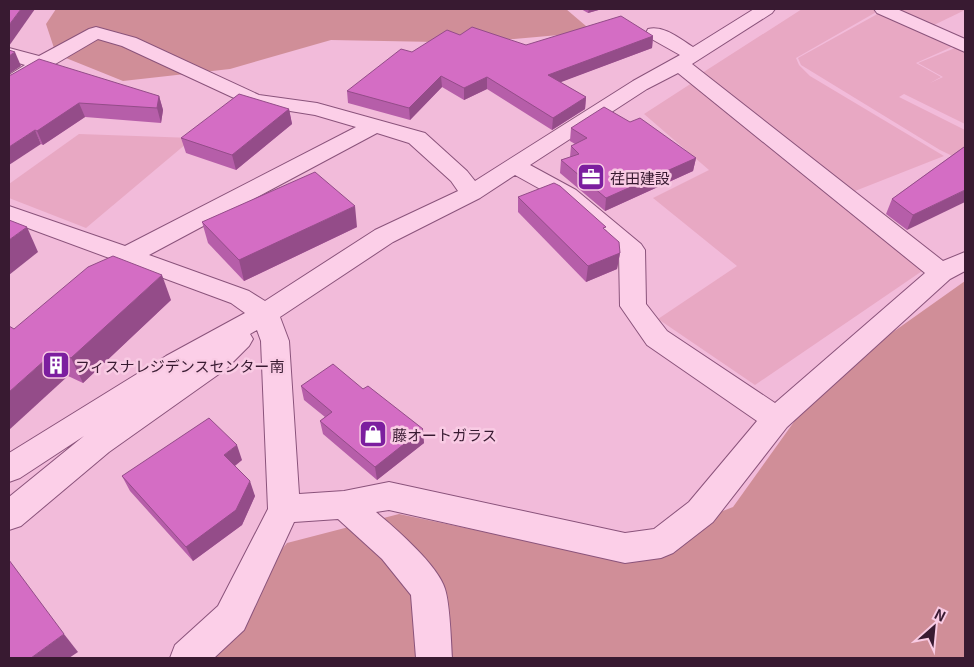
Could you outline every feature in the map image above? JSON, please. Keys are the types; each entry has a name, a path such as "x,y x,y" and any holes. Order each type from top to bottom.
{"street":[{"path":"9,468 176,363 265,314 384,236 472,193 640,85 686,60 766,9"},
{"path":"882,9 965,46"},
{"path":"9,83 96,33 137,45 254,100 317,109 417,138 459,176 472,193"},
{"path":"284,509 344,505 389,496 626,548 661,543 701,512 776,419 953,266 686,60 655,33"},
{"path":"9,54 41,63"},
{"path":"126,256 374,126"},
{"path":"514,165 568,195 632,250 633,306 657,338 776,419"},
{"path":"9,213 240,297 265,314 275,341 284,509 230,618 188,658"},
{"path":"9,516 98,443 216,362 265,314"},
{"path":"344,505 394,548 428,590 434,658"}],"shaded area":[{"path":"56,9 566,9 593,32 514,39 437,42 331,40 230,69 123,81 56,54 46,24"},
{"path":"802,9 873,9 878,11 796,58 799,65 810,76 944,156 855,191 699,75"},
{"path":"896,9 965,9 965,10 934,25"},
{"path":"881,12 954,46 916,63 941,77 930,83 943,77 918,63 960,46 965,49 965,124 904,94 899,97 965,130 965,162 940,150 801,65 798,58"},
{"path":"695,81 928,267 755,385 658,319 737,266 653,198 709,170 644,114"},
{"path":"79,134 193,138 86,228 9,198 9,184"},
{"path":"965,281 965,658 194,658 287,543 399,514 605,557 733,507 801,412 855,359"}],"building":[{"path":"9,9 21,9 9,25"},
{"path":"621,16 653,36 548,75 586,97 553,118 487,77 464,88 441,76 409,108 347,91 401,49 412,52 447,30 460,35 472,27 526,45"},
{"path":"9,50 15,52 9,56"},
{"path":"39,59 159,96 157,108 79,103 9,147 9,75"},
{"path":"239,94 289,109 232,155 181,138"},
{"path":"604,107 630,122 640,118 696,158 606,198 561,160 579,154 571,146 587,138 571,128"},
{"path":"964,147 965,190 913,215 892,199"},
{"path":"315,172 355,206 239,260 202,222"},
{"path":"554,183 560,186 606,227 603,228 619,242 620,253 588,266 518,197"},
{"path":"9,220 27,227 9,240"},
{"path":"113,256 162,275 71,358 55,351 9,392 9,326 14,329 88,267"},
{"path":"333,364 363,389 368,386 423,429 375,467 320,421 332,412 301,386"},
{"path":"209,418 237,445 224,455 250,481 236,510 186,547 122,476"},
{"path":"9,560 64,634 31,658 9,658"}],"place":[{"name":"荏田建設","path":"591,177"},
{"name":"フィスナレジデンスセンター南","path":"56,365"},
{"name":"藤オートガラス","path":"373,434"}]}
